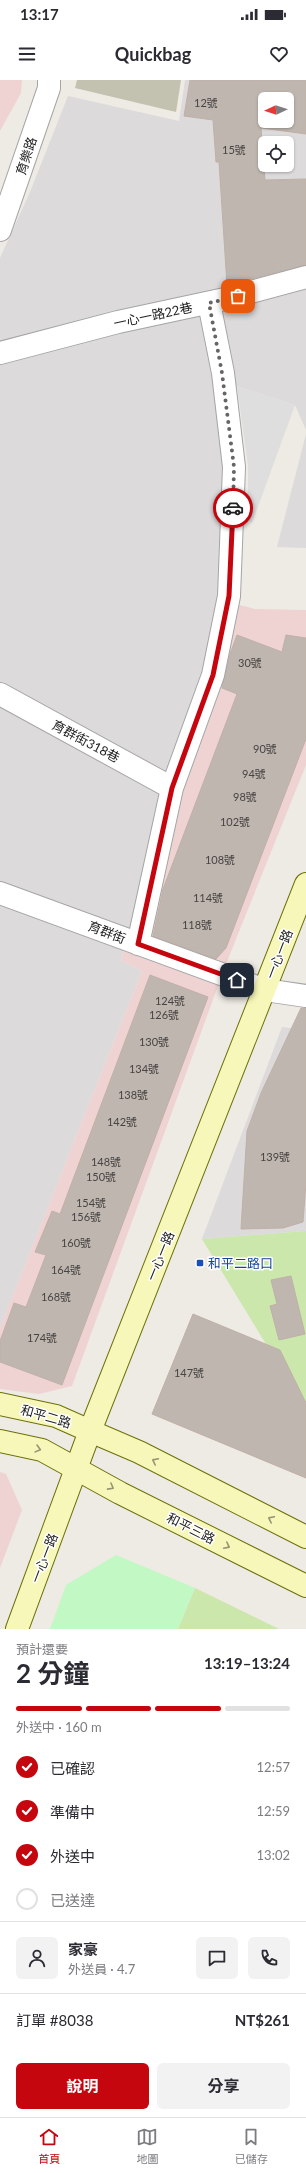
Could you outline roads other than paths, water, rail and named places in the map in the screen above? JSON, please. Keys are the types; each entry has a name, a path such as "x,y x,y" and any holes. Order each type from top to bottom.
{"street":[{"name":"育樂路","path":"0,230 49,88 49,80"},
{"name":"一心一路22巷","path":"0,353 118,322 209,303 306,277"},
{"path":"138,944 172,788 213,675 229,596 234,467 222,373 209,303"},
{"name":"育群街318巷","path":"0,694 172,788"},
{"name":"一心一路","path":"17,1629 90,1431 306,884"},
{"name":"育群街","path":"0,893 265,990 306,996"},
{"name":"和平二路","path":"0,1404 56,1416 90,1431"},
{"path":"90,1431 139,1452 306,1537"},
{"path":"0,1441 42,1450 77,1468"},
{"name":"和平三路","path":"77,1468 120,1493 306,1586"}],"place":[{"name":"和平二路口","path":"200,1263"}]}
